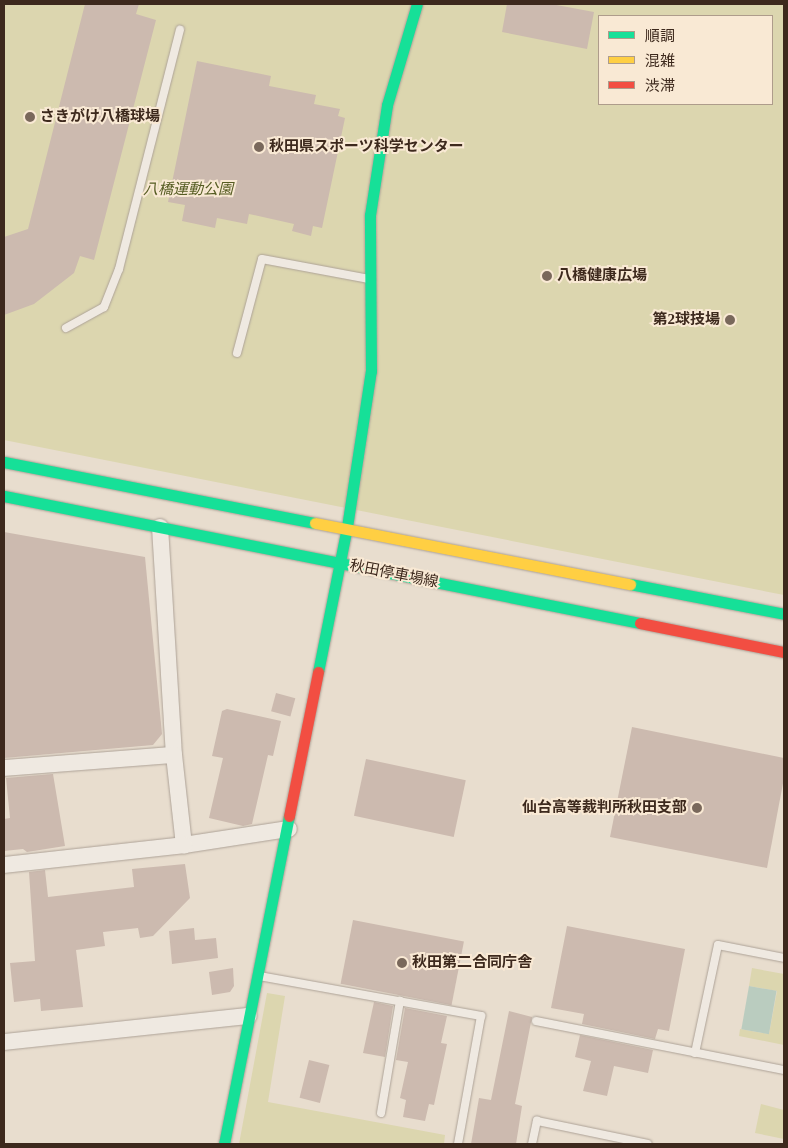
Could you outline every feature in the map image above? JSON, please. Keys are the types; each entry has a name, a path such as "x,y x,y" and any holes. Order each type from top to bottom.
{"main road":[{"path":"224,1144 289,829 347,527 371,371 370,215 387,105 417,4"},
{"path":"4,462 347,527 784,614"},
{"name":"秋田停車場線","path":"4,496 784,652"}],"street":[{"path":"160,527 174,755 184,845"},
{"path":"4,768 174,755"},
{"path":"4,865 184,845 289,829"},
{"path":"4,1042 249,1016"}],"lane":[{"path":"66,328 104,307 119,269 180,30"},
{"path":"238,353 262,259 371,280"},
{"path":"695,1053 718,945 784,958"},
{"path":"258,976 481,1016 458,1144"},
{"path":"381,1112 400,1001"},
{"path":"536,1021 784,1070"},
{"path":"532,1144 537,1121 648,1144"}],"green space":[{"name":"八橋運動公園","path":"4,4 784,4 784,595 4,440"},
{"path":"752,968 784,974 784,1045 739,1036 740,1029 769,1034 777,991 749,986"},
{"path":"267,993 285,996 268,1102 445,1135 444,1144 239,1144"},
{"path":"761,1104 784,1110 784,1139 755,1133"}],"shaded area":[{"path":"749,986 777,991 769,1034 741,1029"}],"building":[{"path":"85,4 139,4 136,14 156,20 94,260 80,256 74,273 34,304 4,315 4,237 28,229"},
{"path":"507,4 551,4 594,12 587,49 502,32"},
{"name":"秋田県スポーツ科学センター","path":"197,61 271,76 269,86 316,95 314,104 340,109 338,116 345,118 322,228 313,226 311,236 292,231 294,224 249,214 247,224 217,218 215,228 182,221 185,205 168,202"},
{"path":"4,532 145,557 162,734 153,745 4,758"},
{"path":"276,693 295,698 290,717 271,711"},
{"path":"227,709 281,721 273,756 268,755 252,824 243,826 209,818 223,758 212,756 222,711"},
{"name":"仙台高等裁判所秋田支部","path":"632,727 784,758 784,778 767,868 610,837"},
{"path":"366,759 466,780 454,837 354,816"},
{"path":"53,774 65,846 27,852 23,849 4,851 4,819 10,818 6,778"},
{"path":"185,864 190,898 153,936 140,938 138,928 103,932 105,946 76,950 83,1007 41,1011 40,999 14,1002 10,963 35,961 29,872 45,870 48,897 134,887 132,869"},
{"name":"秋田第二合同庁舎","path":"353,920 464,942 452,1005 341,984"},
{"path":"567,926 685,949 669,1031 658,1029 655,1039 582,1024 584,1014 551,1008"},
{"path":"194,928 195,940 216,938 218,958 172,964 169,931"},
{"path":"233,968 234,986 230,992 212,995 209,972"},
{"path":"374,1002 393,1006 385,1057 363,1053"},
{"path":"405,1008 447,1016 441,1043 447,1044 434,1105 429,1104 425,1121 403,1117 406,1100 400,1098 408,1062 396,1060"},
{"path":"509,1011 532,1017 515,1104 522,1106 516,1144 471,1144 479,1098 491,1100"},
{"path":"580,1035 653,1050 648,1073 614,1066 607,1096 583,1091 591,1061 575,1057"},
{"path":"309,1060 329,1065 320,1103 300,1098"}],"traffic: fast":[{"path":"318,672 347,527 371,371 370,215 387,105 417,4"},
{"path":"4,462 315,523"},
{"path":"4,496 640,623"},
{"path":"630,584 784,614"},
{"path":"224,1144 289,816"}],"traffic: slow":[{"path":"315,523 630,584"}],"traffic: jam":[{"path":"640,623 784,652"},
{"path":"289,816 318,672"}],"place":[{"name":"さきがけ八橋球場","path":"30,117"},
{"name":"秋田県スポーツ科学センター","path":"259,147"},
{"name":"八橋健康広場","path":"547,276"},
{"name":"第2球技場","path":"730,320"},
{"name":"仙台高等裁判所秋田支部","path":"697,808"},
{"name":"秋田第二合同庁舎","path":"402,963"}]}
